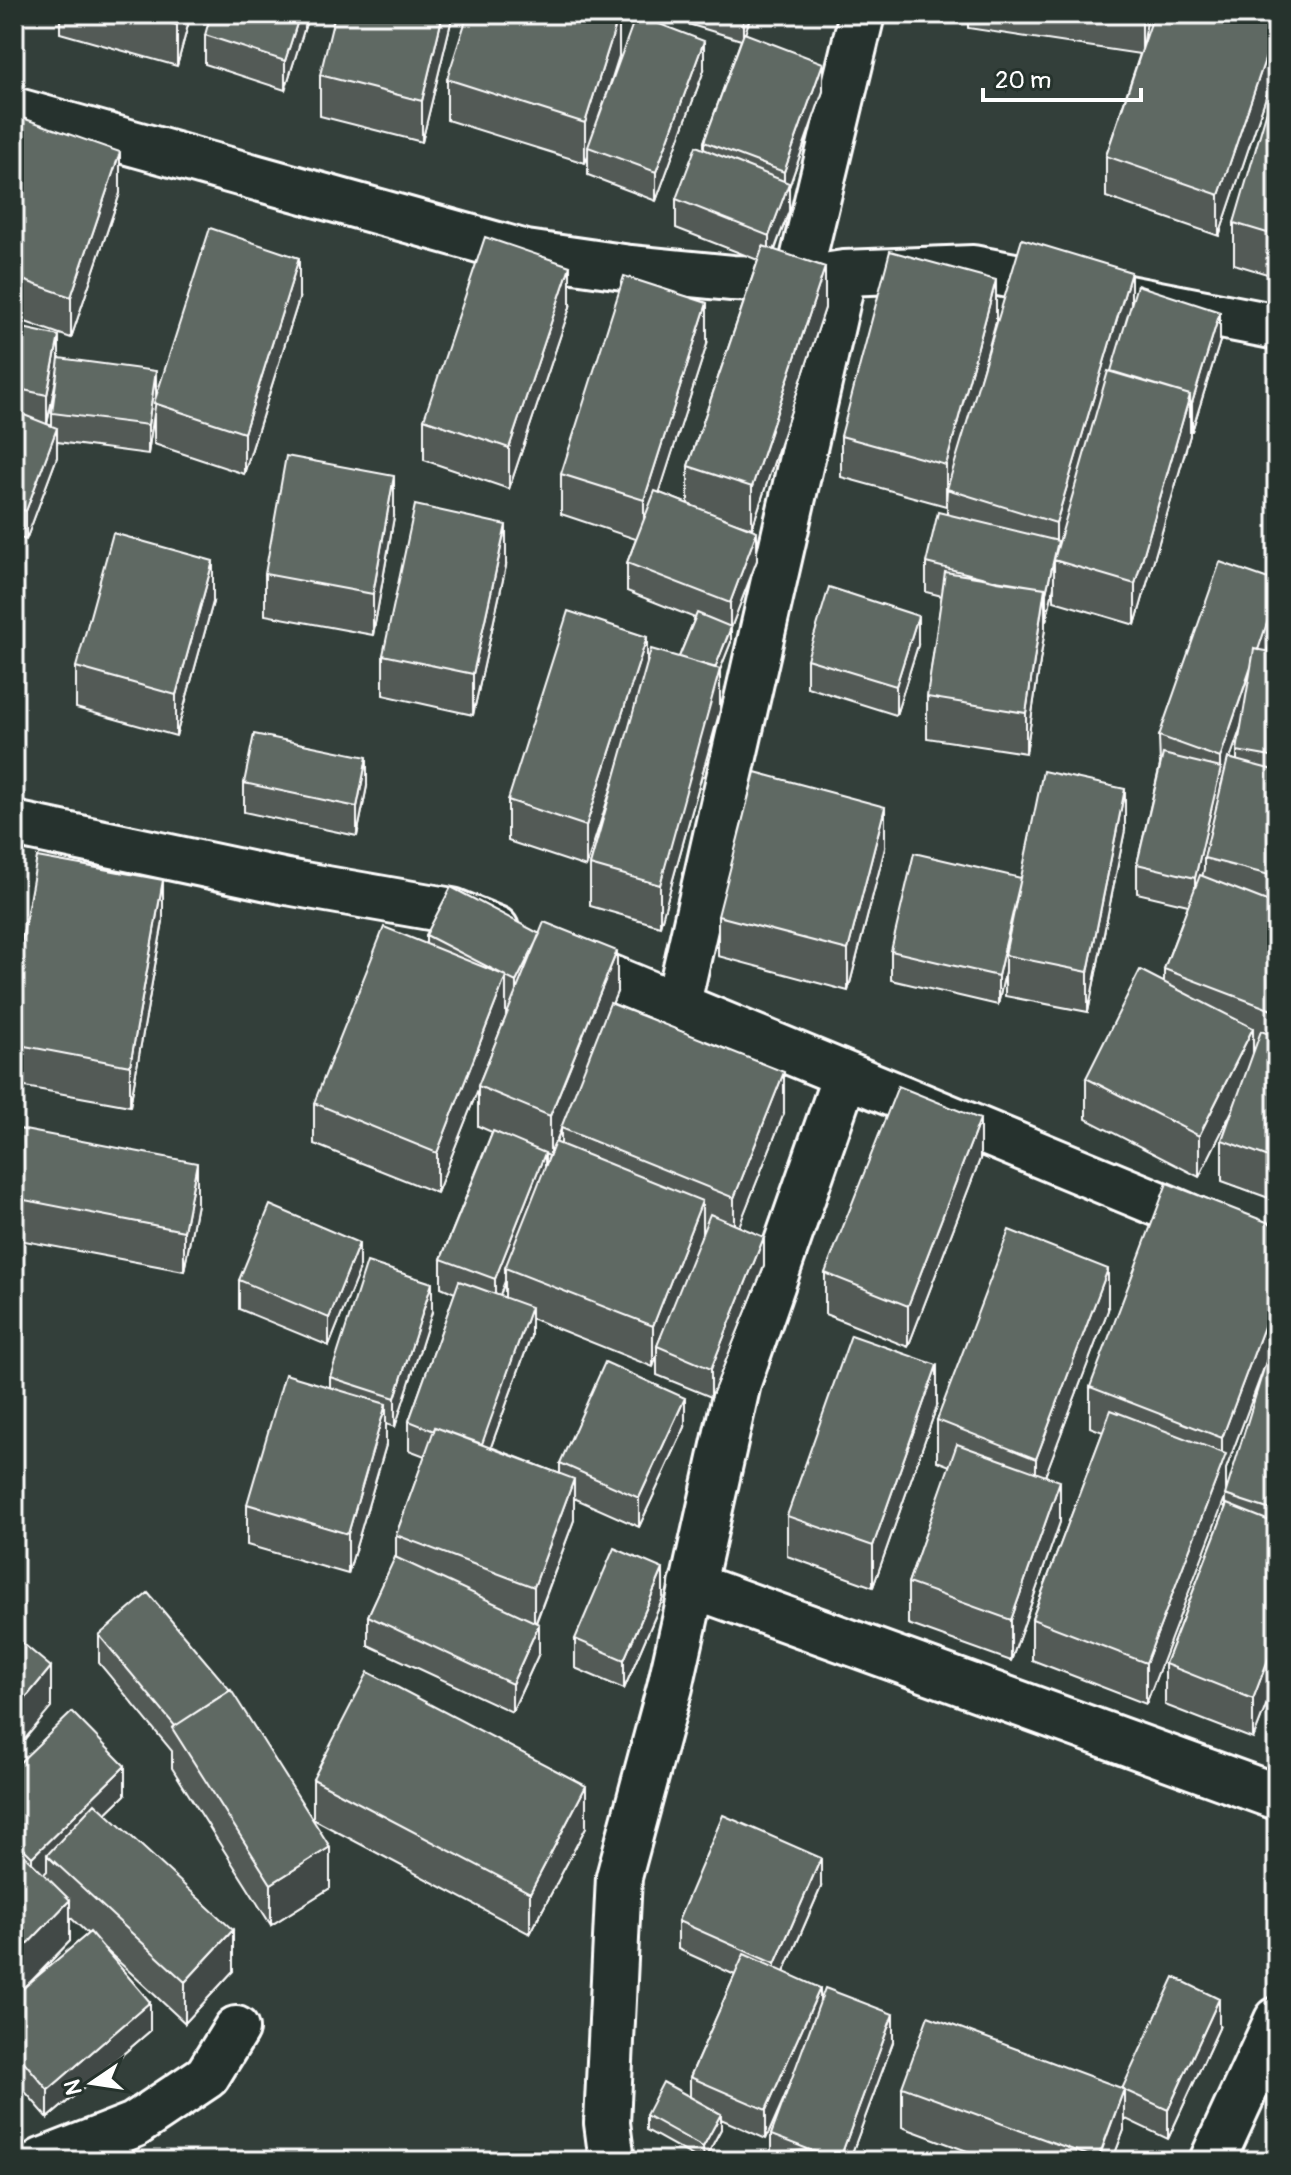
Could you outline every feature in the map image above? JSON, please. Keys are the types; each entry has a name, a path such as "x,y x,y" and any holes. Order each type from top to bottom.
{"street":[{"path":"798,280 862,14"},
{"path":"14,110 526,253 732,278 798,280 844,273 973,268 1277,327"},
{"path":"677,1007 844,273"},
{"path":"14,824 287,882 452,911 1277,1255"},
{"path":"612,2161 607,2123 619,1877 670,1687 738,1383 845,1076"},
{"path":"692,1585 1277,1797"},
{"path":"1212,2161 1277,2020"},
{"path":"42,2161 134,2125 207,2076 236,2029"}],"building":[{"path":"137,14 180,14 177,25"},
{"path":"211,14 300,14 285,61 205,35"},
{"path":"335,14 443,14 422,101 320,75"},
{"path":"468,14 619,15 585,123 447,79"},
{"path":"1154,14 1277,14 1277,24 1219,195 1106,156"},
{"path":"636,15 704,41 656,172 588,147"},
{"path":"744,33 823,63 784,172 704,142"},
{"path":"1268,107 1277,109 1277,236 1234,223"},
{"path":"14,115 120,152 71,297 14,277"},
{"path":"696,146 789,183 769,236 676,199"},
{"path":"210,228 299,258 244,433 154,403"},
{"path":"485,237 570,266 509,448 424,419"},
{"path":"1022,239 1131,272 1056,523 947,489"},
{"path":"763,246 825,267 752,487 688,466"},
{"path":"890,251 996,280 946,465 841,436"},
{"path":"624,276 707,303 644,500 561,474"},
{"path":"1137,285 1220,312 1192,403 1190,395 1111,371"},
{"path":"14,326 59,336 47,395 14,388"},
{"path":"59,358 156,371 148,425 52,413"},
{"path":"1108,371 1190,395 1135,584 1054,560"},
{"path":"14,411 57,428 26,511 19,509 19,500 14,498"},
{"path":"286,456 394,476 373,594 265,574"},
{"path":"655,491 757,531 730,603 627,563"},
{"path":"14,498 19,500 14,519"},
{"path":"415,505 506,525 473,674 383,655"},
{"path":"938,512 1058,541 1046,593 1045,588 997,581 926,563"},
{"path":"113,533 213,561 176,695 76,667"},
{"path":"1220,562 1277,582 1277,593 1258,650 1254,649 1251,667 1220,758 1159,736"},
{"path":"945,572 1045,588 1026,713 927,697"},
{"path":"829,587 918,616 896,686 807,659"},
{"path":"568,611 647,637 586,826 508,800"},
{"path":"697,613 731,627 715,668 679,657"},
{"path":"651,649 720,669 660,885 590,865"},
{"path":"1254,649 1277,653 1277,758 1237,751"},
{"path":"254,734 367,757 357,807 244,783"},
{"path":"1163,754 1221,768 1195,878 1137,864"},
{"path":"1228,758 1277,771 1277,877 1204,858"},
{"path":"1043,771 1125,789 1088,972 1005,955"},
{"path":"755,772 885,807 848,950 718,916"},
{"path":"914,853 1021,878 998,976 891,951"},
{"path":"37,857 163,880 130,1066 14,1044 14,984"},
{"path":"1200,875 1277,905 1277,1012 1164,969"},
{"path":"451,887 540,934 516,982 426,935"},
{"path":"544,922 617,951 550,1116 478,1086"},
{"path":"384,927 506,976 437,1153 314,1103"},
{"path":"1140,970 1253,1028 1199,1136 1086,1078"},
{"path":"610,1003 784,1072 734,1198 561,1128"},
{"path":"1261,1031 1277,1037 1277,1160 1222,1140"},
{"path":"898,1086 980,1119 908,1306 825,1273"},
{"path":"14,1128 197,1163 184,1231 14,1198"},
{"path":"493,1131 545,1153 495,1279 441,1259"},
{"path":"555,1142 702,1201 653,1326 505,1268"},
{"path":"1167,1183 1277,1226 1277,1292 1222,1438 1090,1387"},
{"path":"270,1205 359,1243 329,1318 239,1280"},
{"path":"710,1214 764,1237 711,1369 657,1346"},
{"path":"1009,1230 1108,1269 1036,1459 937,1420"},
{"path":"367,1262 432,1283 395,1398 330,1377"},
{"path":"459,1281 531,1307 482,1444 409,1421"},
{"path":"1277,1326 1277,1512 1225,1495"},
{"path":"851,1335 937,1365 873,1546 787,1516"},
{"path":"605,1362 685,1398 639,1498 560,1463"},
{"path":"285,1374 386,1404 348,1534 247,1504"},
{"path":"1111,1410 1226,1454 1146,1663 1032,1619"},
{"path":"435,1427 574,1479 534,1587 396,1535"},
{"path":"957,1444 1060,1481 1011,1620 908,1583"},
{"path":"1227,1504 1277,1524 1277,1636 1253,1699 1165,1664"},
{"path":"614,1548 663,1569 624,1660 575,1639"},
{"path":"395,1557 539,1624 512,1684 368,1616"},
{"path":"148,1593 230,1690 175,1726 99,1635"},
{"path":"14,1636 51,1667 14,1712"},
{"path":"368,1672 586,1786 530,1893 313,1779"},
{"path":"231,1690 330,1847 271,1884 172,1728"},
{"path":"72,1712 125,1766 32,1857 14,1839 14,1768"},
{"path":"95,1803 233,1930 185,1982 47,1855"},
{"path":"723,1815 821,1858 775,1964 678,1921"},
{"path":"14,1845 70,1900 14,1958"},
{"path":"90,1932 150,2002 48,2090 14,2050 14,1996"},
{"path":"744,1954 820,1988 766,2110 690,2077"},
{"path":"1174,1977 1219,1999 1168,2110 1122,2089"},
{"path":"825,1988 893,2014 839,2161 771,2135"},
{"path":"928,2016 1124,2089 1098,2159 902,2087"},
{"path":"663,2082 721,2114 703,2147 646,2115"},
{"path":"811,2150 811,2161 676,2161 676,2158"}]}
